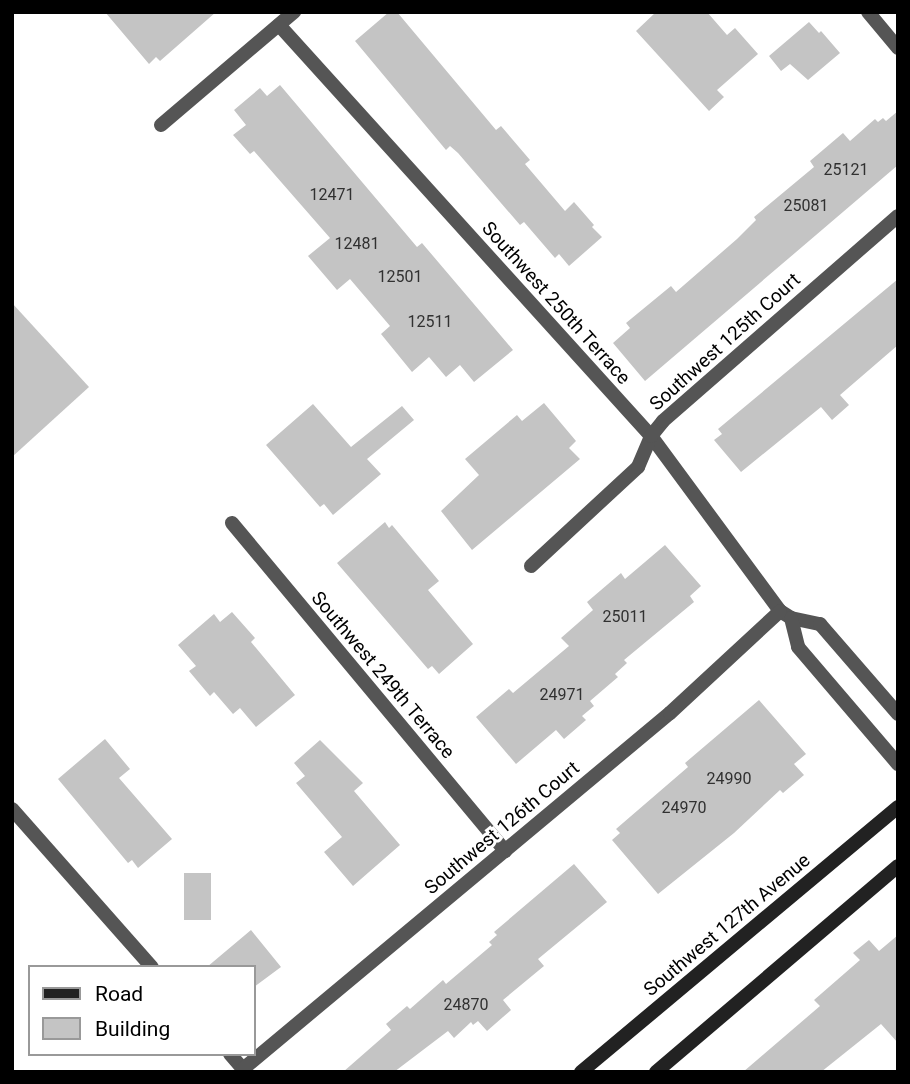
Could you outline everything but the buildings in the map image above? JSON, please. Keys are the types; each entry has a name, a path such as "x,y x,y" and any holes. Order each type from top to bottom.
{"street":[{"path":"161,125 294,12"},
{"path":"868,12 898,48"},
{"name":"Southwest 250th Terrace","path":"279,25 651,436 785,615 798,647 898,764"},
{"name":"Southwest 125th Court","path":"531,566 638,467 651,436 663,421 898,216"},
{"name":"Southwest 249th Terrace","path":"232,523 505,851"},
{"path":"785,615 820,624 898,714"},
{"name":"Southwest 126th Court","path":"232,1056 243,1069 785,615"},
{"name":"Southwest 127th Avenue","path":"581,1072 898,807"},
{"path":"12,809 150,965"},
{"path":"656,1072 898,866"}]}
